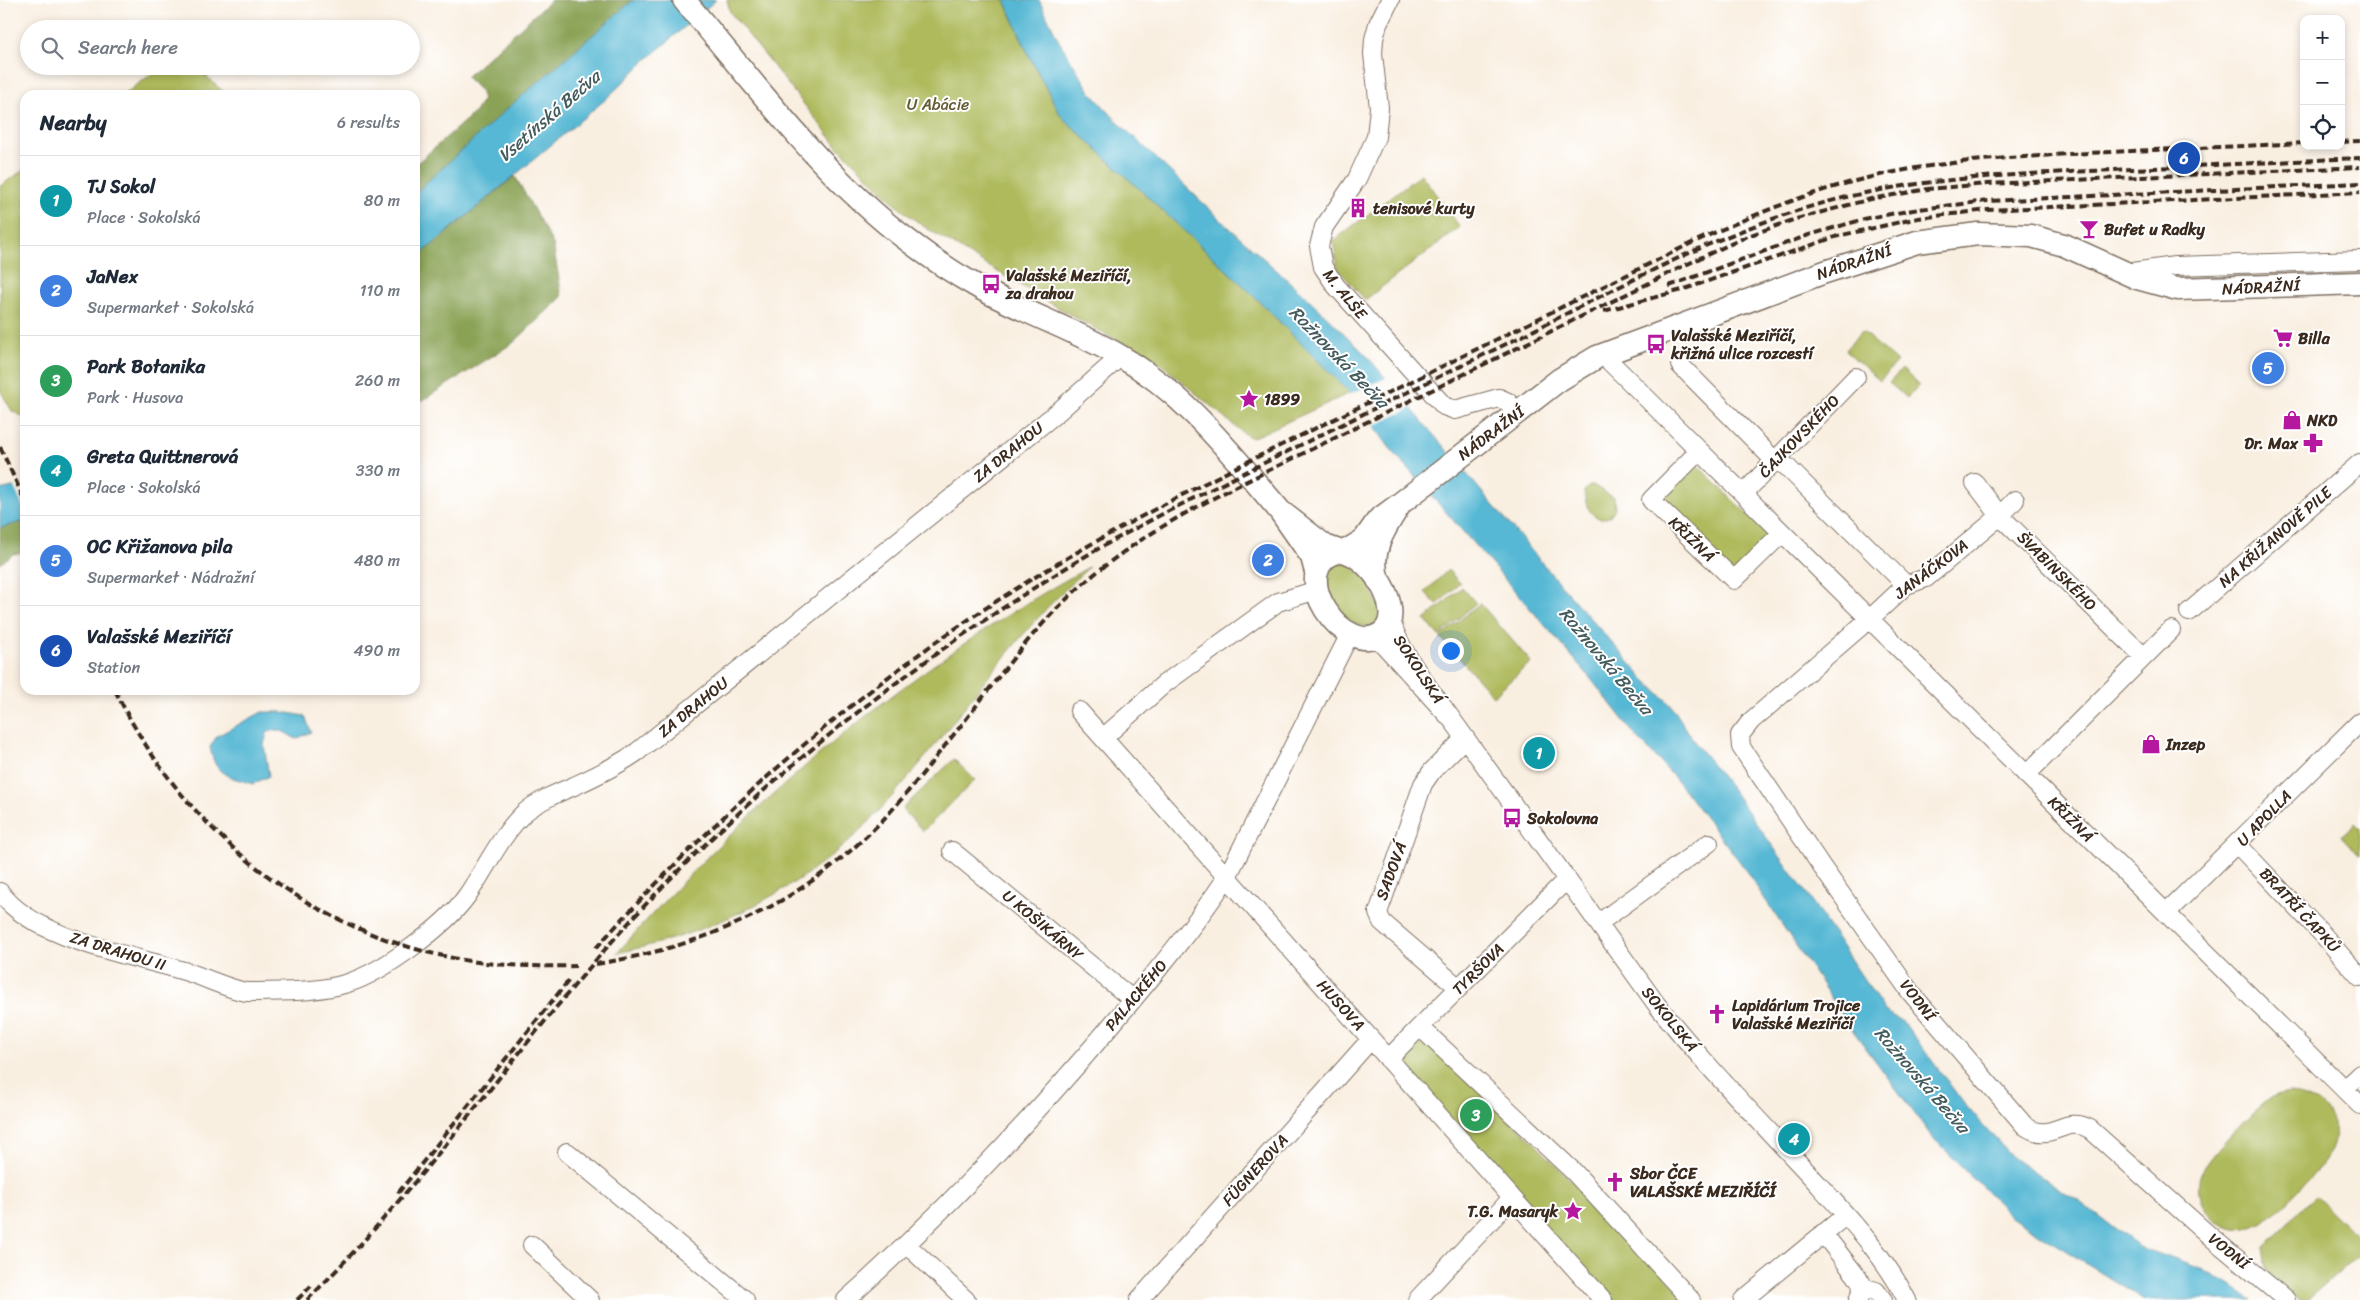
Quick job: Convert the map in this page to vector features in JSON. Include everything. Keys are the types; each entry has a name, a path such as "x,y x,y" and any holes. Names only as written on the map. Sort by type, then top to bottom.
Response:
{"main road":[{"path":"684,0 819,158 880,219 944,267 981,288 1120,356"},
{"name":"NÁDRAŽNÍ","path":"1342,551 1364,540 1378,520 1575,369 1602,354 1870,256 1917,242 1978,234 2031,236 2064,245 2124,274 2167,288 2189,290 2360,283"},
{"name":"SOKOLSKÁ","path":"1120,356 1167,389 1216,437 1280,511 1312,557 1316,581 1328,613 1358,636 1384,631 1390,623 1387,598 1378,580 1360,558 1325,546 1280,511"},
{"name":"NÁDRAŽNÍ","path":"1378,580 1375,567 1378,546 1385,529 1405,500"},
{"path":"1316,581 1326,556 1342,551"}],"street":[{"name":"M. ALŠE","path":"1390,0 1374,39 1373,54 1379,108 1376,137 1357,179 1324,227 1319,246 1321,261 1327,274 1336,286 1444,406 1455,410 1499,398 1508,402 1517,413"},
{"path":"2124,274 2176,266 2360,260"},
{"name":"KŘIŽNÁ","path":"1602,354 2360,1105"},
{"name":"ZA DRAHOU","path":"246,992 299,991 348,983 371,973 409,948 434,929 460,905 504,836 525,812 548,798 616,766 637,752 1060,411 1120,356"},
{"path":"1680,365 1775,461 1786,466 1906,585"},
{"name":"ČAJKOVSKÉHO","path":"1743,494 1856,377"},
{"name":"KŘIŽNÁ","path":"1699,451 1651,500 1734,580 1782,533"},
{"name":"NA KŘIŽANOVĚ PILE","path":"2189,612 2360,463"},
{"name":"ŠVABINSKÉHO","path":"1975,483 2000,516 2144,657"},
{"name":"JANÁČKOVA","path":"1869,619 1906,585 1926,578 2000,516 2015,500"},
{"path":"1103,738 1164,684 1278,602 1316,581"},
{"name":"SOKOLSKÁ","path":"1390,615 1392,628 1403,647 1453,721 1640,982 1677,1030 1846,1215 1882,1259 1907,1300"},
{"name":"VODNÍ","path":"1869,619 1745,727 1740,741 1744,753 1911,993 2025,1126 2038,1132 2046,1133 2072,1123 2090,1129 2211,1237 2286,1300"},
{"path":"2026,775 2051,759 2171,630"},
{"name":"SOKOLSKÁ","path":"1358,636 1379,641 1384,645 1453,721"},
{"name":"PALACKÉHO","path":"846,1300 907,1245 994,1157 1133,1000 1193,926 1227,877 1358,636"},
{"name":"HUSOVA","path":"1079,710 1603,1300"},
{"name":"U APOLLA","path":"2166,913 2238,845 2360,722"},
{"name":"SADOVÁ","path":"1459,988 1382,922 1378,913 1423,784 1432,771 1466,738"},
{"path":"1607,918 1709,842"},
{"name":"BRATŘÍ ČAPKŮ","path":"2238,845 2360,977"},
{"name":"U KOŠIKÁRNY","path":"952,851 1133,1000"},
{"name":"TYRŠOVA","path":"1388,1059 1568,879"},
{"name":"ZA DRAHOU II","path":"0,892 14,907 59,933 112,952 178,969 246,992"},
{"path":"1420,1027 1574,1172 1692,1300"},
{"name":"FÜGNEROVA","path":"1139,1300 1371,1039"},
{"path":"2344,1089 2360,1074"},
{"path":"567,1152 745,1300"},
{"path":"1417,1300 1512,1198"},
{"path":"1743,1300 1846,1215"},
{"path":"1823,1233 1858,1278 1860,1293 1876,1291 1883,1300"},
{"path":"532,1245 590,1300"},
{"path":"907,1245 966,1300"}],"green space":[{"path":"551,0 634,0 420,189 420,161 475,112 483,99 480,91 466,77"},
{"name":"U Abácie","path":"727,0 1005,0 1029,56 1061,116 1251,293 1350,393 1252,438 1243,433 1162,365 1074,317 983,263 923,226 898,207 838,147 730,12"},
{"path":"150,75 205,75 221,90 130,90"},
{"path":"20,172 20,415 12,411 0,390 0,186"},
{"path":"1421,174 1460,227 1365,300 1338,269 1333,241"},
{"path":"515,176 553,244 562,297 513,343 420,402 420,255"},
{"path":"1862,331 1897,362 1880,381 1845,350"},
{"path":"1902,369 1919,385 1907,398 1889,383"},
{"path":"1693,461 1772,538 1734,576 1656,500"},
{"path":"1593,485 1614,498 1615,509 1609,517 1601,519 1588,508 1584,491"},
{"path":"20,522 20,553 13,554 0,564 0,528"},
{"path":"1345,561 1367,579 1381,611 1376,624 1361,626 1354,623 1342,614 1332,600 1327,587 1326,569"},
{"path":"1089,567 1059,595 1032,625 878,812 851,839 822,863 759,903 725,919 690,933 617,953 722,842 836,740 959,647 1023,605"},
{"path":"1448,570 1460,583 1437,605 1425,592"},
{"path":"1462,587 1476,603 1439,636 1425,620"},
{"path":"1480,603 1531,662 1493,696 1440,637"},
{"path":"954,759 975,780 923,831 902,809"},
{"path":"2355,823 2360,828 2360,856 2341,836"},
{"path":"1420,1027 1689,1300 1603,1300 1388,1059"},
{"path":"2290,1093 2312,1099 2321,1105 2328,1114 2333,1123 2335,1134 2328,1156 2308,1181 2264,1222 2242,1229 2233,1229 2219,1223 2208,1214 2200,1198 2200,1176 2211,1159 2232,1134 2255,1111 2274,1097"},
{"path":"2315,1196 2360,1240 2360,1254 2308,1300 2299,1300 2267,1271 2264,1246"}],"water":[{"name":"Vsetínská Bečva","path":"633,0 716,0 645,61 606,99 420,255 420,188 509,107"},
{"name":"Rožnovská Bečva","path":"1005,0 1039,0 1059,41 1091,93 1119,123 1222,221 1313,303 1366,355 1565,590 1644,679 1671,705 1696,744 1731,788 1809,897 1885,1011 1904,1023 1965,1105 2014,1159 2077,1200 2140,1247 2204,1270 2254,1300 2144,1300 2011,1216 1932,1137 1854,1032 1740,862 1674,777 1635,735 1583,669 1389,447 1350,393 1251,293 1061,116 1029,56"},
{"path":"20,485 20,522 0,528 0,490"},
{"path":"262,712 282,712 305,716 311,732 296,739 278,730 267,733 264,745 269,776 253,784 229,776 219,769 212,757 210,747 217,736"}],"pier":[{"path":"1388,377 1413,407 1372,427 1348,395"},
{"path":"20,483 20,500 13,485"}],"railway":[{"path":"2345,142 2360,141"},
{"path":"596,948 682,858 772,773 867,693 968,620 1062,561 1159,507 1696,241 1746,219 1821,191 1847,183 1921,167 2069,154 2300,143"},
{"path":"307,1300 381,1222 416,1181 602,953 654,895 710,840 807,753 889,688 1017,599 1109,543 1157,517 1668,263 1756,225 1801,210 1847,197 1907,185 1968,178 2360,158"},
{"path":"596,964 639,956 720,930 758,913 794,893 828,869 861,841 892,810 1013,659 1056,610 1089,578 1149,535 1235,487 1748,236 1796,219 1871,199 1928,189 1987,184 2360,167"},
{"path":"1669,286 1809,235 1868,218 1919,209 1988,201 2360,183"},
{"path":"1604,311 1682,290 1838,236 1918,218 1988,210 2360,192"},
{"path":"0,447 20,490"},
{"path":"118,695 142,739 174,784 210,826 250,862 295,894 343,921 394,942 448,957 512,965 576,966"},
{"path":"398,1193 569,980"},
{"path":"297,1300 311,1286"}],"place":[{"name":"Valašské Meziříčí","path":"2184,158"},
{"name":"tenisové kurty","path":"1358,208"},
{"name":"Bufet u Radky","path":"2089,229"},
{"name":"Valašské Meziříčí, za drahou","path":"991,284"},
{"name":"Billa","path":"2283,338"},
{"name":"Valašské Meziříčí, křižná ulice rozcestí","path":"1656,344"},
{"name":"OC Křižanova pila","path":"2268,368"},
{"name":"1899","path":"1249,399"},
{"name":"NKD","path":"2292,420"},
{"name":"Dr. Max","path":"2313,443"},
{"name":"JaNex","path":"1268,560"},
{"name":"Inzep","path":"2151,744"},
{"name":"TJ Sokol","path":"1539,753"},
{"name":"Sokolovna","path":"1512,818"},
{"name":"Lapidárium Trojice Valašské Meziříčí","path":"1717,1014"},
{"name":"Park Botanika","path":"1476,1115"},
{"name":"Greta Quittnerová","path":"1794,1139"},
{"name":"Sbor ČCE VALAŠSKÉ MEZIŘÍČÍ","path":"1615,1182"},
{"name":"T.G. Masaryk","path":"1573,1211"}]}
